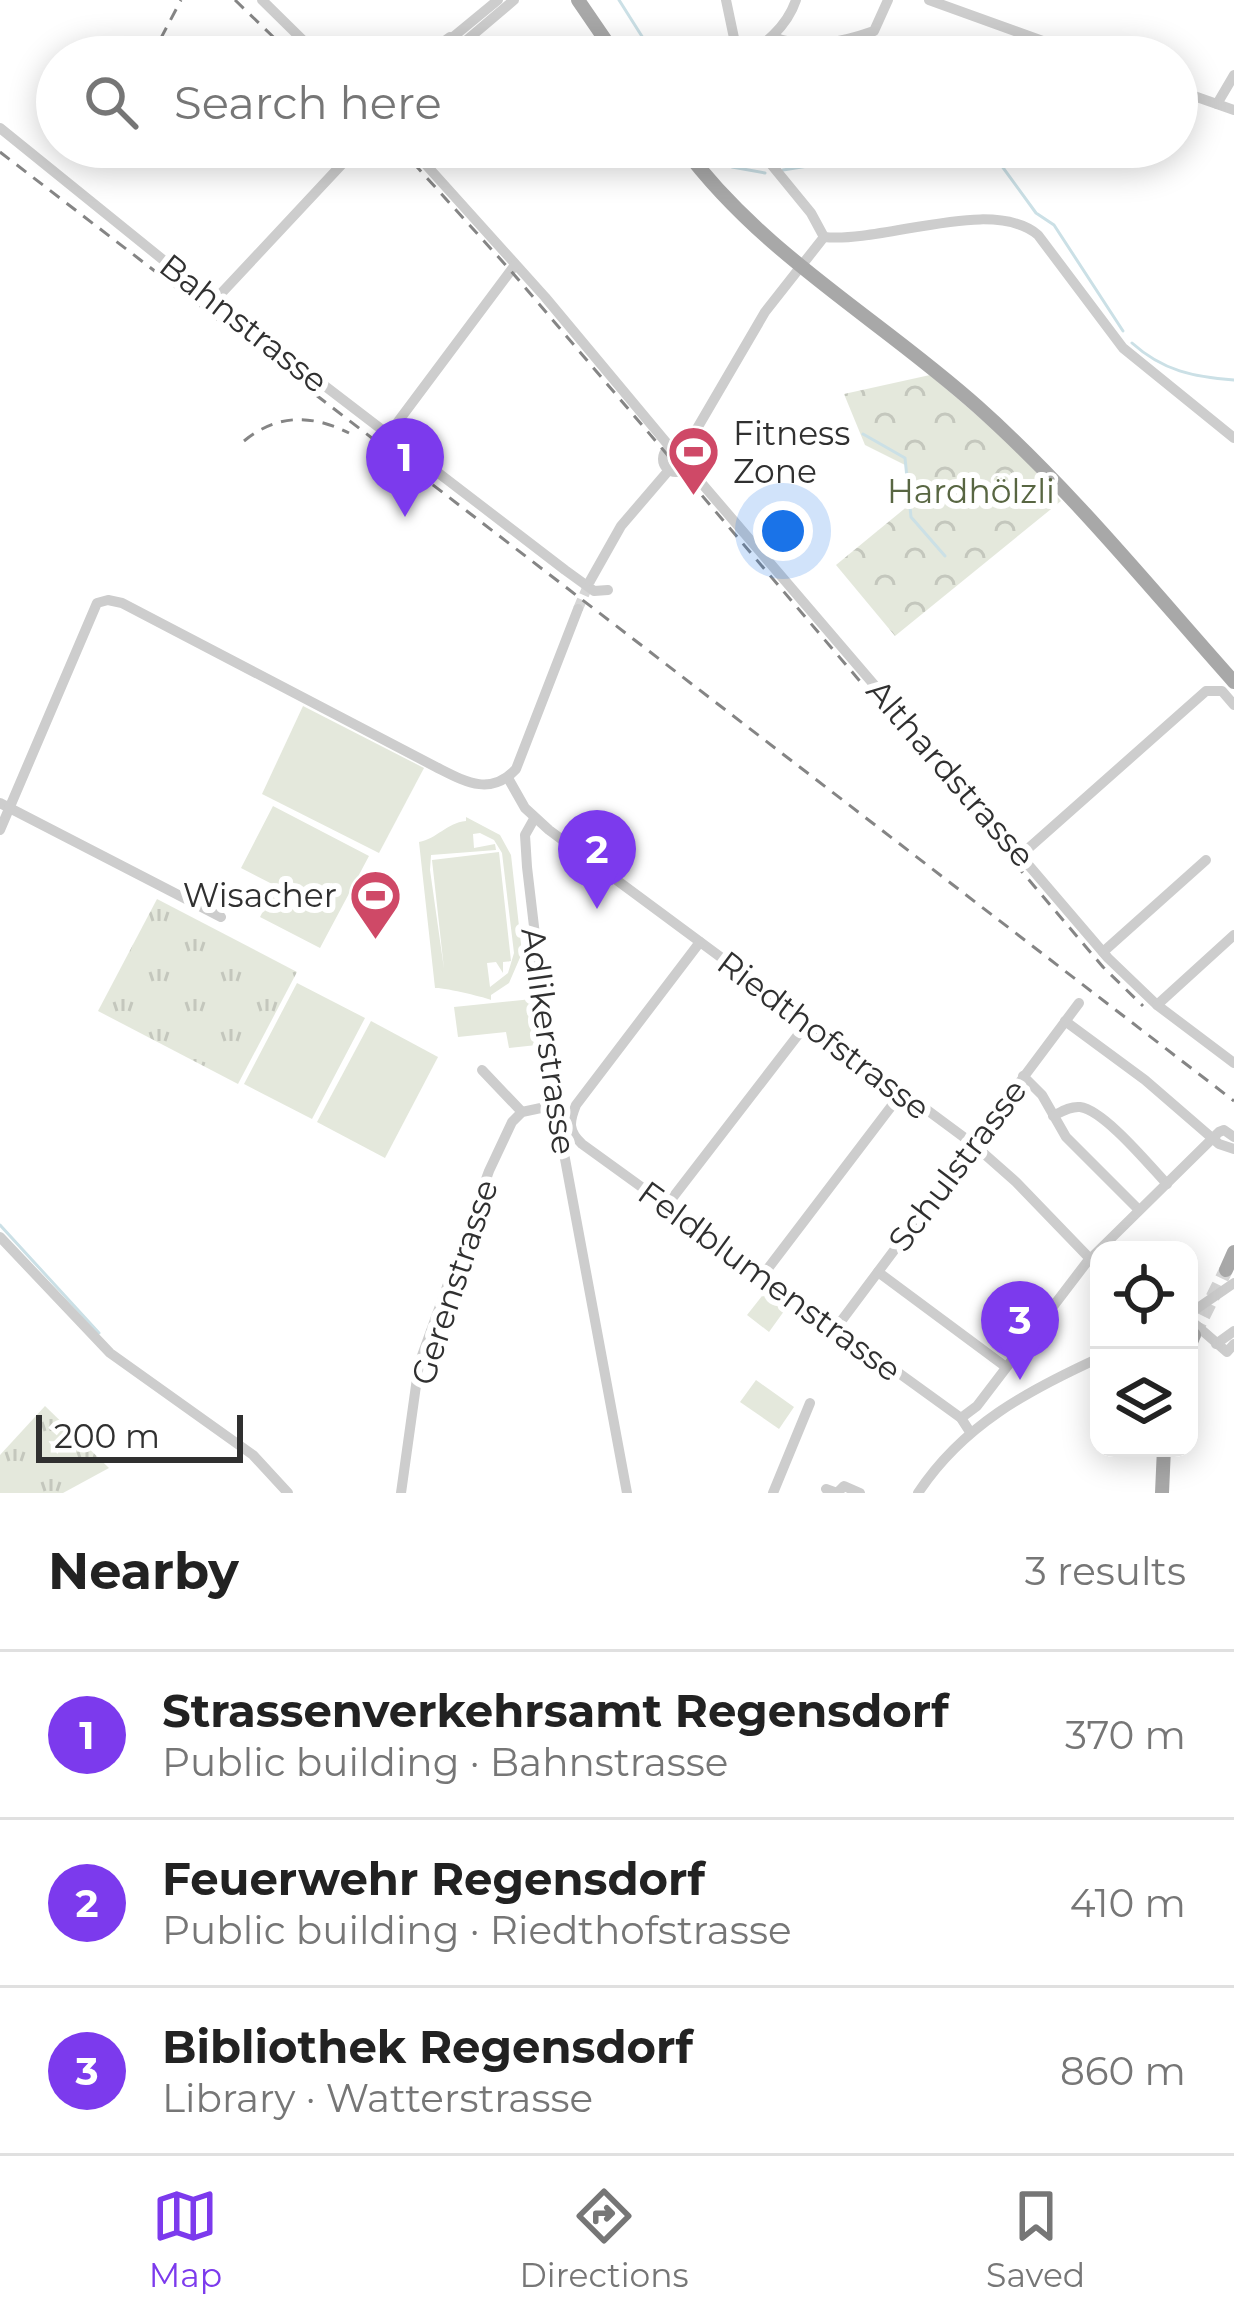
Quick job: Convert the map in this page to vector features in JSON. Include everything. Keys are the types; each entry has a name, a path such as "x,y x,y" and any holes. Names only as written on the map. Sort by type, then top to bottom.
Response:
{"main road":[{"path":"578,0 603,36"},
{"path":"701,168 800,269 945,378 1000,427 1234,682"},
{"path":"1230,1277 1234,1252"},
{"path":"1162,1493 1164,1457"}],"street":[{"path":"262,0 299,36"},
{"path":"466,36 498,0"},
{"path":"469,36 514,0"},
{"path":"726,0 734,36"},
{"path":"773,36 796,0"},
{"path":"858,36 878,27 888,0"},
{"path":"929,0 1029,36"},
{"path":"1217,104 1234,75"},
{"path":"1198,98 1234,110"},
{"name":"Bahnstrasse","path":"0,128 36,157"},
{"name":"Bahnstrasse","path":"49,168 214,301 588,587 608,590"},
{"path":"214,301 338,168"},
{"path":"429,168 670,446"},
{"path":"774,168 824,237"},
{"path":"824,237 867,238 995,218 1022,224 1038,235 1123,349 1234,438"},
{"path":"669,470 680,472 686,465 685,448 765,312 824,237"},
{"path":"388,435 515,265"},
{"path":"670,446 685,448"},
{"path":"669,470 670,446"},
{"name":"Althardstrasse","path":"686,465 1103,952 1157,1005 1234,1063"},
{"path":"590,581 621,526 669,470"},
{"path":"0,830 5,806 91,609 103,601 122,603 464,781 490,786 508,778 521,758 578,609"},
{"path":"1022,854 1206,691 1222,691 1234,705"},
{"path":"508,778 534,819"},
{"path":"5,806 221,917"},
{"name":"Riedthofstrasse","path":"534,819 974,1144 1090,1259"},
{"name":"Adlikerstrasse","path":"534,819 525,835 526,851 555,1106 627,1493"},
{"path":"1103,952 1206,860"},
{"path":"1157,1005 1234,935"},
{"name":"Feldblumenstrasse","path":"700,942 576,1106 571,1131 582,1144 961,1418 970,1432"},
{"name":"Schulstrasse","path":"836,1328 1079,1003"},
{"path":"1066,1021 1220,1144 1234,1149"},
{"path":"667,1205 808,1022"},
{"path":"482,1070 522,1112 555,1106"},
{"path":"1023,1076 1042,1095 1066,1137 1139,1210"},
{"path":"764,1275 903,1091"},
{"path":"1053,1116 1072,1108 1089,1110 1167,1184"},
{"name":"Gerenstrasse","path":"401,1493 419,1364 490,1171 505,1135 522,1112"},
{"path":"1113,1241 1224,1130 1234,1137"},
{"path":"0,1237 110,1353 253,1456 288,1493"},
{"path":"961,1418 1090,1268"},
{"path":"878,1272 1006,1367"},
{"path":"1198,1319 1230,1277"},
{"path":"1216,1344 1234,1331"},
{"path":"1198,1334 1227,1352 1234,1344"},
{"path":"919,1493 948,1453 999,1409 1090,1363"},
{"path":"987,1392 999,1409"},
{"path":"773,1493 810,1403"},
{"path":"826,1489 837,1492 844,1486 860,1493"}],"green space":[{"name":"Hardhölzli","path":"930,375 1015,448 1061,501 895,636 836,565 909,505 905,465 865,445 844,394"},
{"path":"303,706 424,768 379,853 262,794"},
{"path":"273,806 369,856 320,948 260,917 276,886 241,868"},
{"path":"466,817 500,835 511,855 522,953 509,983 491,995 491,1000 435,988 419,842","holes":["473,834 494,840 502,853 514,953 508,973 490,987 487,963 496,962 503,973 503,962 511,961 499,852 432,860 444,969 430,870 431,855 496,850 495,844 474,848"]},
{"path":"157,899 297,972 238,1084 98,1011"},
{"path":"297,983 365,1018 312,1119 244,1084"},
{"path":"532,999 537,1045 509,1048 506,1032 458,1037 454,1007"},
{"path":"371,1021 438,1057 385,1158 317,1122"},
{"path":"766,1291 787,1307 769,1332 747,1315"},
{"path":"756,1380 794,1407 779,1429 740,1402"},
{"path":"45,1406 109,1468 63,1493 0,1493 0,1455"}],"waterway":[{"path":"619,0 642,36"},
{"path":"738,168 765,173"},
{"path":"783,170 795,168"},
{"path":"1003,168 1036,213 1054,225 1123,331"},
{"path":"1132,343 1180,371 1234,380"},
{"path":"863,434 905,458 911,517 945,556"},
{"path":"0,1225 99,1333"}],"tunnel":[{"path":"578,609 590,581"},
{"path":"1198,1327 1226,1270"}],"railway":[{"path":"162,36 181,0"},
{"path":"235,0 272,36"},
{"path":"0,152 1234,1101"},
{"path":"418,168 1103,967 1143,1006"},
{"path":"244,441 269,426 295,420 321,422 349,433"}],"place":[{"name":"Fitness Zone","path":"694,498"},
{"name":"Strassenverkehrsamt Regensdorf","path":"405,517"},
{"name":"Feuerwehr Regensdorf","path":"597,909"},
{"name":"Wisacher","path":"376,941"},
{"name":"Bibliothek Regensdorf","path":"1020,1380"}]}
